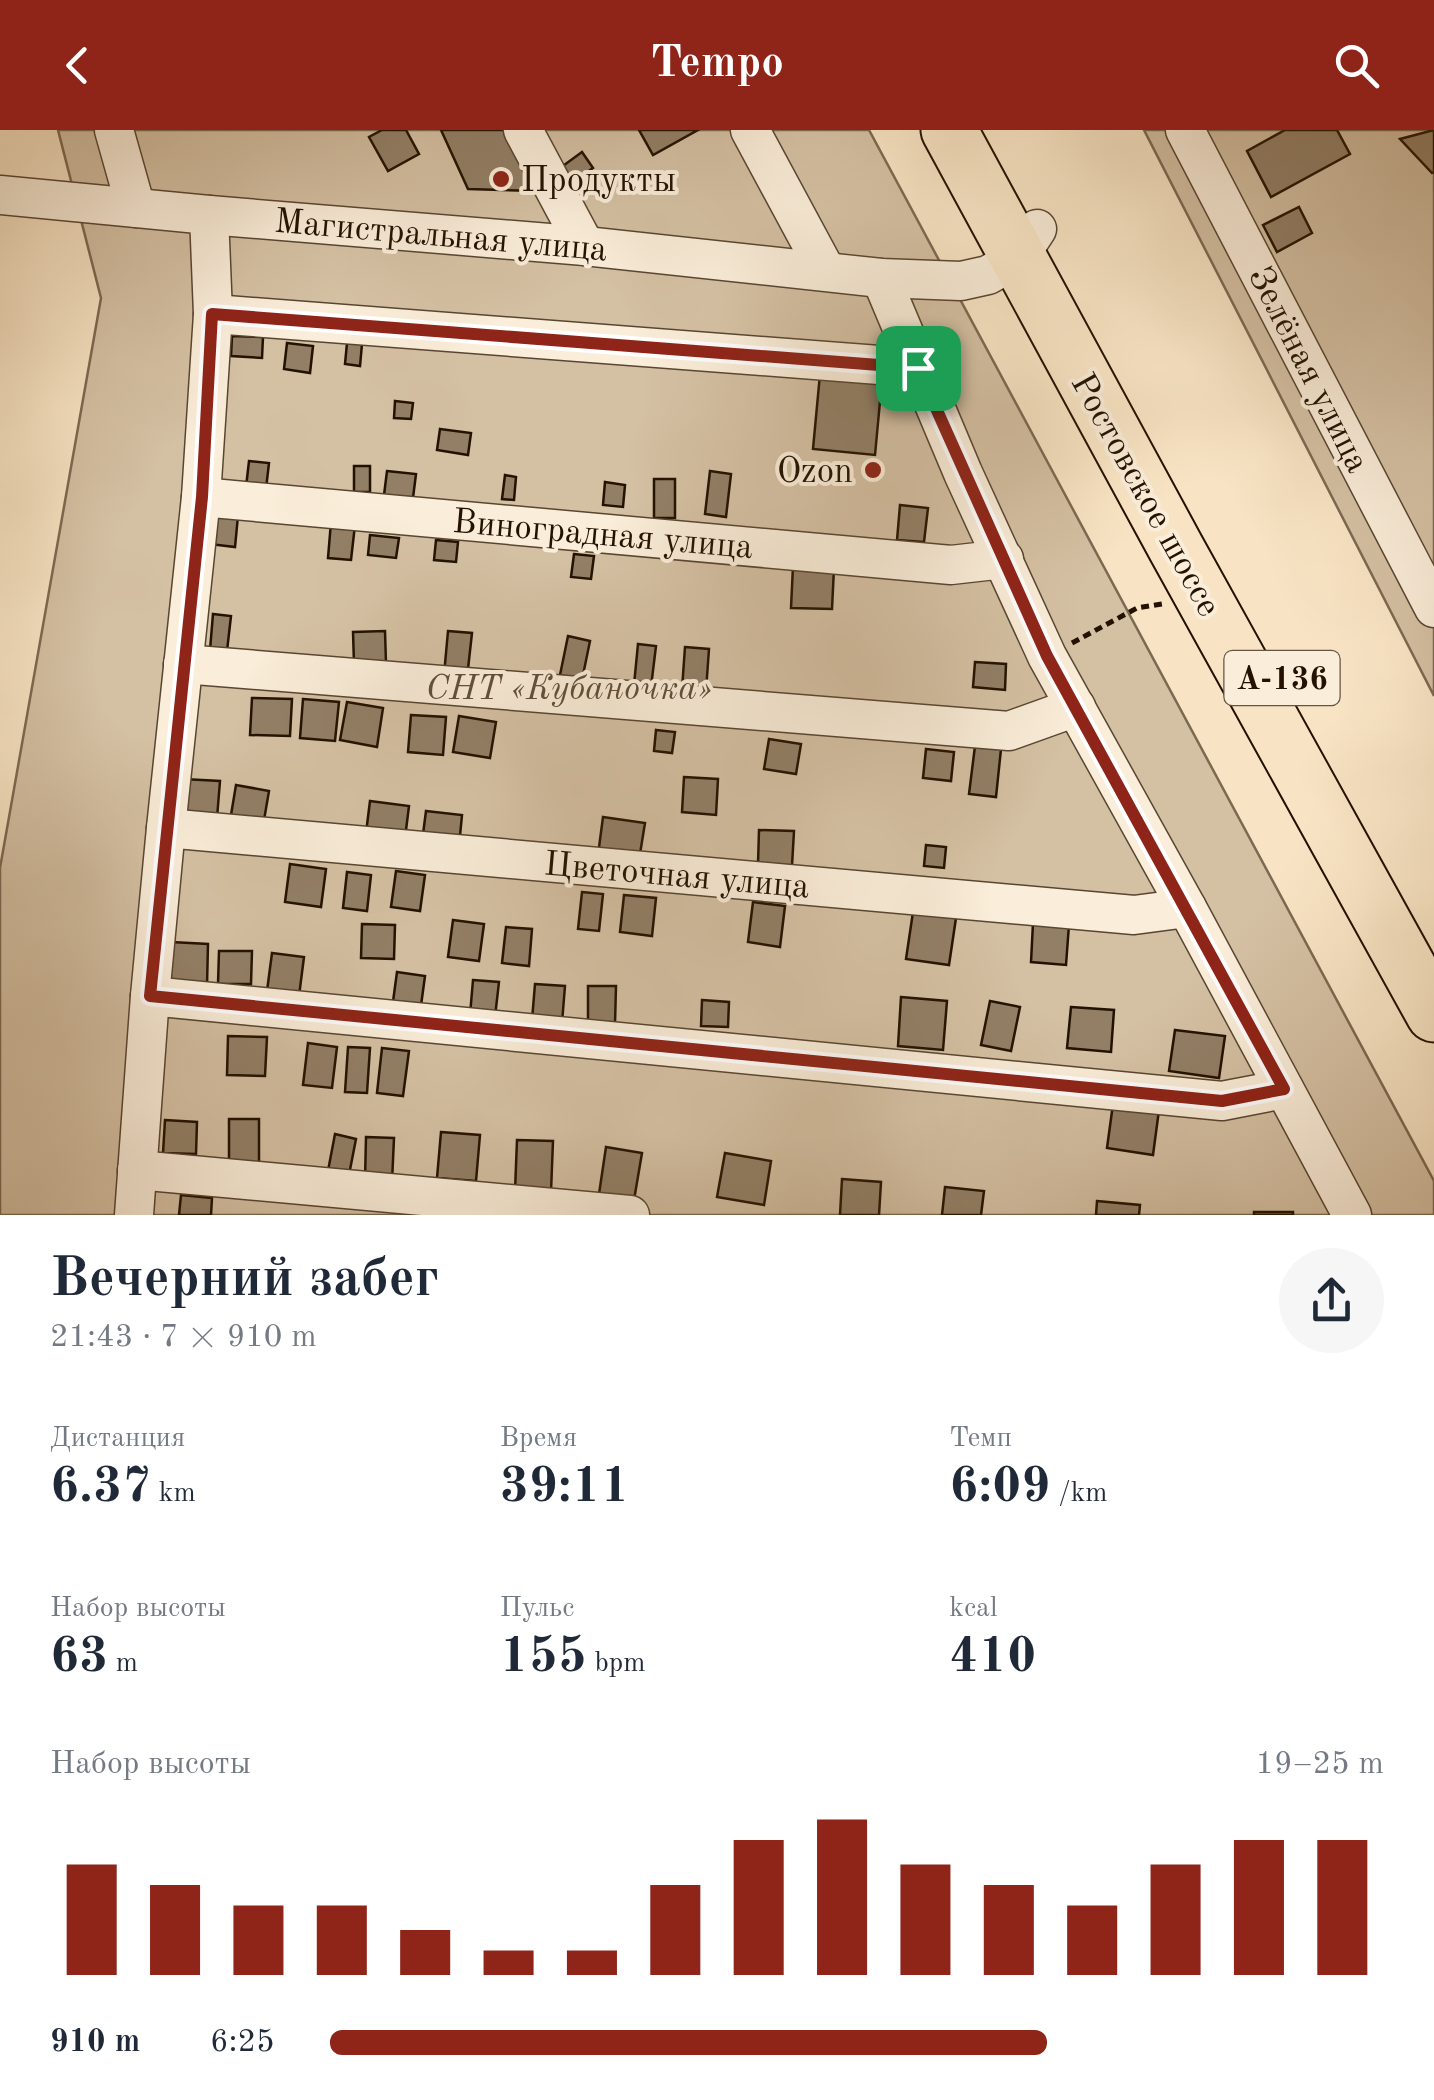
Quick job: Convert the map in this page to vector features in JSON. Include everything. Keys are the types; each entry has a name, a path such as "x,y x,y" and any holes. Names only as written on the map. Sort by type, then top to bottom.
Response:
{"highway":[{"name":"Ростовское шоссе","path":"949,130 1028,243 1434,953"},
{"name":"Ростовское шоссе","path":"983,130 1028,243 1434,1014"}],"street":[{"path":"114,130 136,208"},
{"path":"523,130 585,246"},
{"path":"750,130 826,271"},
{"name":"Зелёная улица","path":"1185,130 1434,608"},
{"name":"Магистральная улица","path":"0,195 585,246 881,278 961,281 988,274 1028,243"},
{"path":"134,1215 150,996 202,497 212,314 208,215"},
{"path":"881,278 1047,656 1352,1215"},
{"path":"212,314 918,368"},
{"name":"Виноградная улица","path":"202,497 951,565 1004,558"},
{"path":"183,664 1009,731 1076,707"},
{"name":"Цветочная улица","path":"166,828 1134,915 1187,908"},
{"path":"150,996 1222,1101 1284,1089"},
{"path":"137,1170 630,1215"}],"path":[{"path":"1047,656 1138,608"}],"green space":[{"name":"СНТ «Кубаночка»","path":"58,130 869,130 1434,1181 1434,1215 0,1215 0,868 101,298"},
{"path":"1144,130 1434,130 1434,696"}],"building":[{"path":"382,130 406,130 419,154 388,171 369,137"},
{"path":"441,130 505,130 537,191 468,189"},
{"path":"639,130 698,130 653,155"},
{"path":"1285,130 1337,130 1350,154 1271,197 1247,151"},
{"path":"1434,130 1434,172 1432,173 1400,139"},
{"path":"582,152 593,168 567,186 556,171"},
{"path":"1299,207 1312,233 1277,252 1263,225"},
{"path":"232,336 263,337 262,358 231,356"},
{"path":"287,343 313,346 310,373 284,369"},
{"path":"347,343 362,344 360,366 345,364"},
{"path":"820,374 882,380 875,455 813,449"},
{"path":"395,401 413,403 411,419 394,418"},
{"path":"440,429 471,433 468,455 437,450"},
{"path":"249,461 269,463 266,489 246,487"},
{"path":"354,466 370,466 370,492 354,492"},
{"path":"387,471 416,474 413,498 384,495"},
{"path":"710,471 731,474 726,517 705,514"},
{"path":"505,475 516,477 514,500 502,499"},
{"path":"654,479 675,479 675,518 654,518"},
{"path":"605,482 625,485 623,507 603,505"},
{"path":"900,505 928,508 924,542 897,540"},
{"path":"204,513 238,516 235,547 201,543"},
{"path":"331,522 355,525 351,560 328,558"},
{"path":"370,535 399,538 396,558 368,555"},
{"path":"436,540 458,542 456,562 434,560"},
{"path":"574,554 594,556 591,579 571,577"},
{"path":"793,566 834,568 832,609 791,608"},
{"path":"213,614 231,616 227,651 210,650"},
{"path":"385,631 386,663 354,664 353,632"},
{"path":"448,631 472,633 467,678 444,675"},
{"path":"568,636 590,641 582,680 560,675"},
{"path":"638,644 656,646 651,687 634,685"},
{"path":"685,647 709,649 706,691 682,689"},
{"path":"975,662 1006,664 1005,690 973,687"},
{"path":"252,698 292,699 290,736 250,735"},
{"path":"303,699 339,702 335,741 300,738"},
{"path":"347,702 383,708 377,747 340,740"},
{"path":"411,715 446,717 443,755 408,752"},
{"path":"459,716 496,722 490,758 453,752"},
{"path":"656,730 675,732 672,753 654,751"},
{"path":"769,739 801,744 796,774 764,769"},
{"path":"975,746 1001,749 996,797 969,794"},
{"path":"926,749 954,752 951,781 923,778"},
{"path":"684,777 718,779 716,815 682,812"},
{"path":"183,779 220,781 217,818 181,816"},
{"path":"236,785 269,791 263,826 230,821"},
{"path":"370,801 409,806 405,838 366,833"},
{"path":"426,811 462,815 459,846 422,842"},
{"path":"603,817 645,823 639,860 598,855"},
{"path":"759,830 794,831 792,866 758,864"},
{"path":"926,845 946,847 944,868 924,866"},
{"path":"290,864 326,869 321,907 285,902"},
{"path":"396,871 425,875 420,911 391,907"},
{"path":"347,872 371,875 367,911 343,908"},
{"path":"582,892 603,894 599,931 578,929"},
{"path":"624,895 656,898 652,936 620,932"},
{"path":"753,902 785,906 780,947 748,942"},
{"path":"913,912 956,918 949,965 906,959"},
{"path":"453,920 484,924 479,961 448,957"},
{"path":"1033,923 1069,925 1066,965 1031,962"},
{"path":"362,924 395,925 394,959 361,958"},
{"path":"506,927 532,929 529,966 502,963"},
{"path":"171,942 208,944 207,986 169,985"},
{"path":"219,951 252,951 251,984 218,984"},
{"path":"272,953 304,957 299,996 267,991"},
{"path":"397,972 425,976 420,1013 392,1009"},
{"path":"473,980 499,982 495,1017 470,1015"},
{"path":"535,984 565,986 562,1023 532,1020"},
{"path":"588,986 616,986 615,1024 588,1023"},
{"path":"901,997 947,1001 943,1050 898,1046"},
{"path":"702,1000 729,1002 728,1027 701,1026"},
{"path":"990,1001 1020,1007 1011,1051 981,1045"},
{"path":"1071,1007 1114,1010 1111,1052 1067,1048"},
{"path":"1175,1030 1225,1036 1219,1078 1169,1071"},
{"path":"228,1036 267,1037 265,1076 227,1075"},
{"path":"308,1043 337,1047 332,1088 303,1085"},
{"path":"348,1047 370,1048 367,1093 345,1092"},
{"path":"382,1048 409,1051 403,1096 377,1093"},
{"path":"1113,1104 1159,1110 1153,1155 1107,1148"},
{"path":"229,1119 259,1119 259,1166 229,1166"},
{"path":"165,1120 197,1122 196,1154 163,1153"},
{"path":"441,1132 480,1135 476,1181 437,1178"},
{"path":"335,1134 356,1139 348,1180 327,1176"},
{"path":"366,1137 394,1138 392,1182 365,1180"},
{"path":"517,1140 553,1141 551,1192 515,1191"},
{"path":"606,1147 642,1153 634,1200 599,1194"},
{"path":"725,1153 771,1161 764,1205 717,1197"},
{"path":"842,1179 881,1182 879,1215 840,1215"},
{"path":"945,1187 984,1191 981,1215 942,1215"},
{"path":"181,1195 212,1198 211,1215 179,1215"},
{"path":"1097,1201 1140,1205 1139,1215 1096,1215"},
{"path":"1293,1212 1293,1215 1254,1215"}],"place":[{"name":"Продукты","path":"501,179"},
{"name":"Ozon","path":"873,470"}],"route":[{"path":"212,314 918,368 1047,656 1284,1089 1222,1101 150,996 202,497 212,314"}]}
